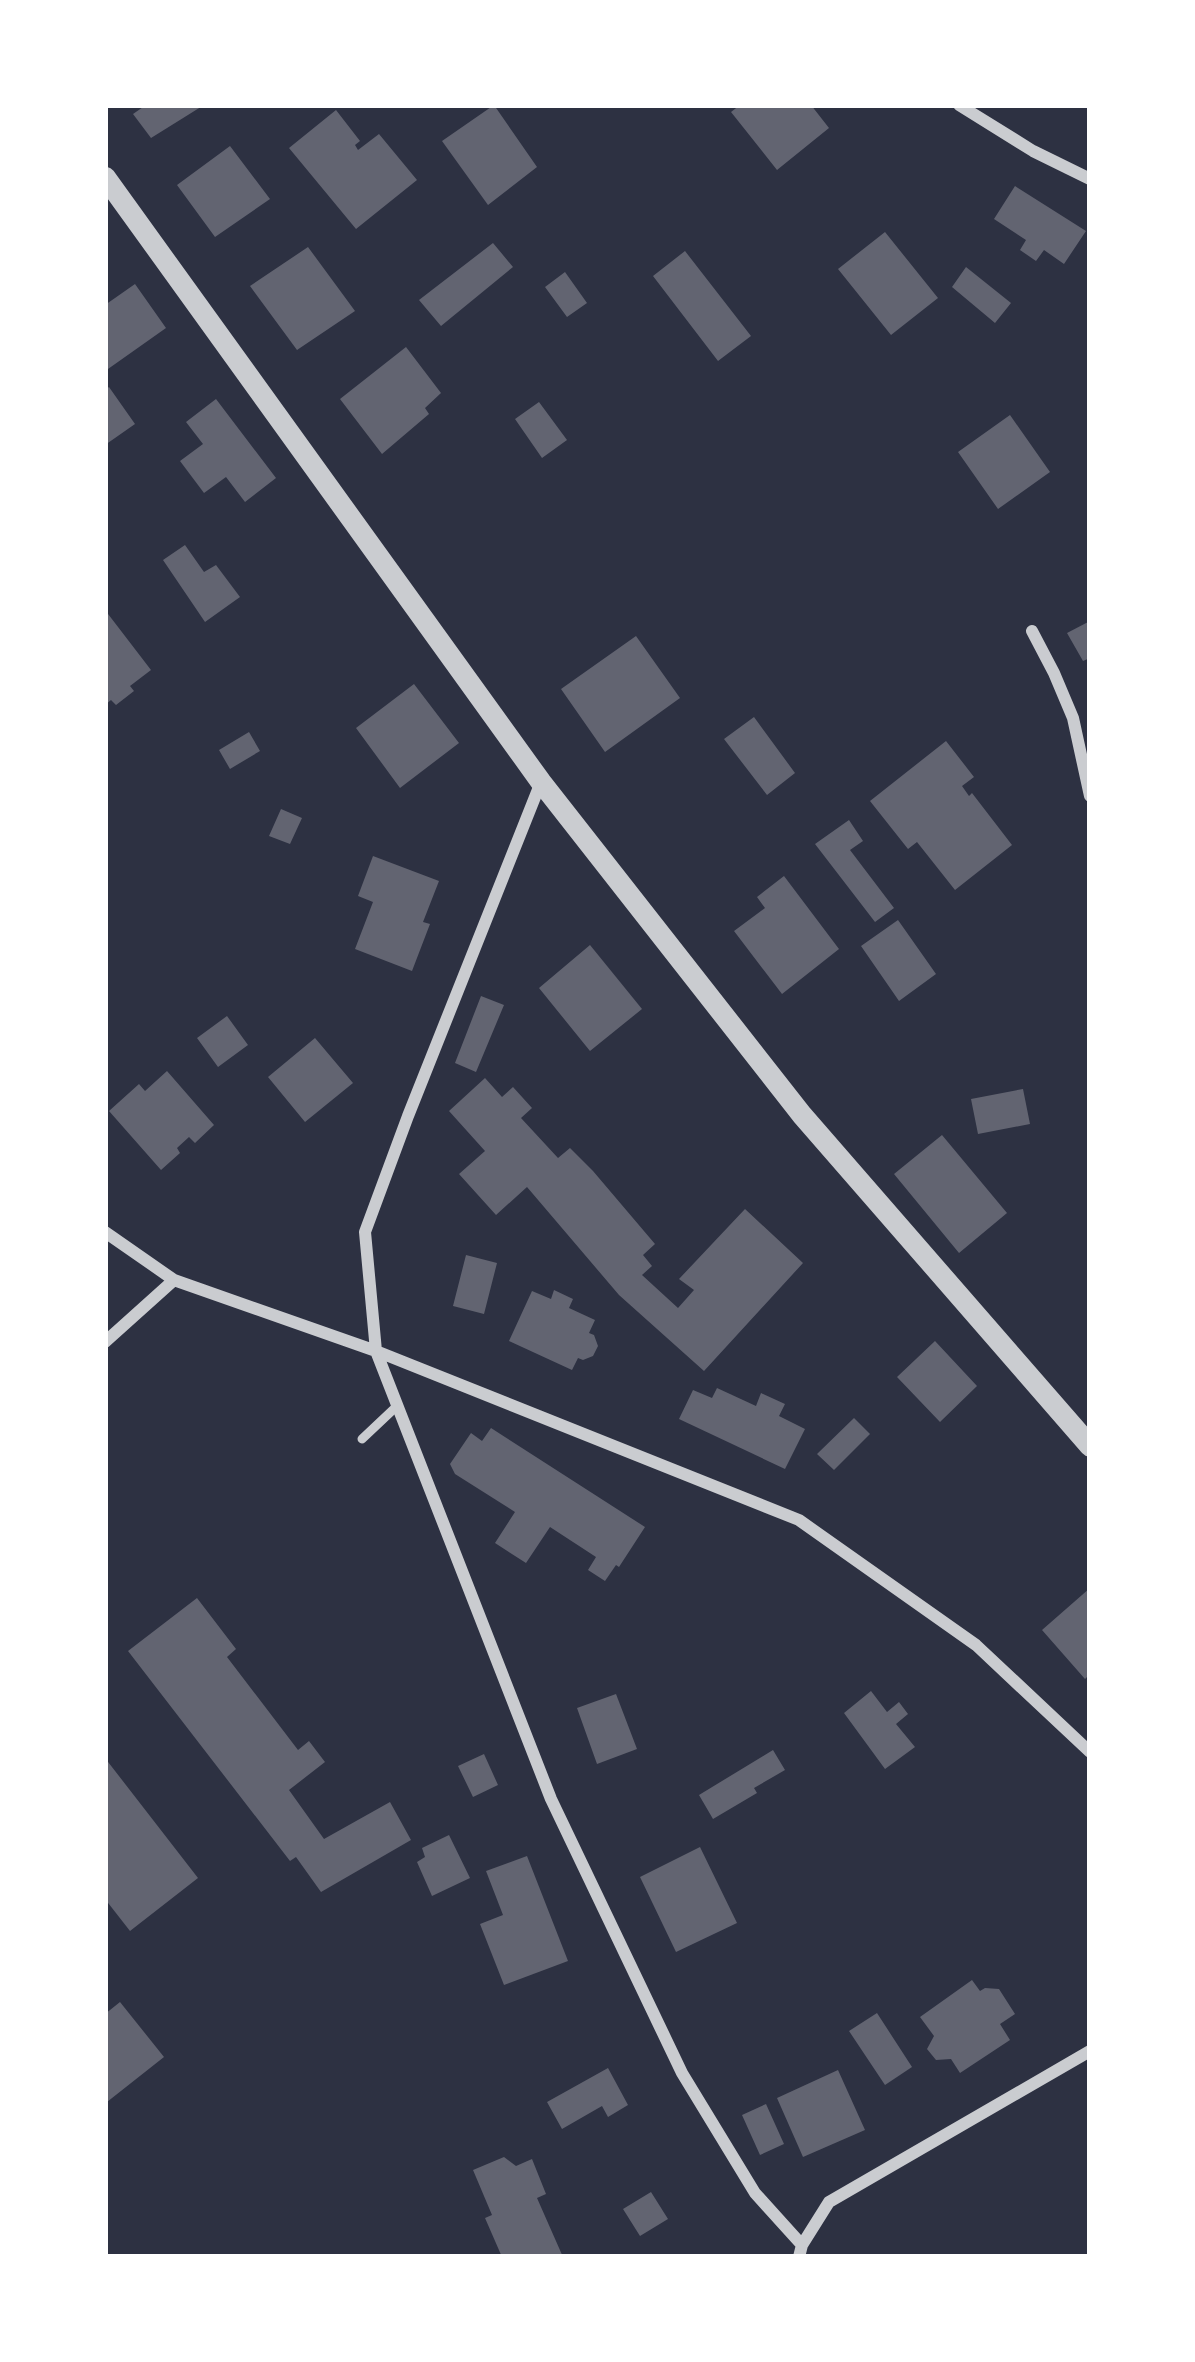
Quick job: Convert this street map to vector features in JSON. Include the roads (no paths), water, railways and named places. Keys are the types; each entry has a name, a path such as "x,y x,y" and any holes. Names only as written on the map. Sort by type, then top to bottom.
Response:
{"street":[{"path":"959,105 1033,151 1090,179"},
{"path":"105,177 542,782 802,1115 1090,1446"},
{"path":"1032,631 1073,718 1090,796"},
{"path":"542,782 364,1232 376,1351 551,1799 682,2073 754,2193 803,2253 829,2202 1090,2051"},
{"path":"105,1232 174,1280 376,1351 799,1520 976,1645 1090,1753"},
{"path":"105,1342 174,1280"}],"lane":[{"path":"362,1439 397,1406"}]}
